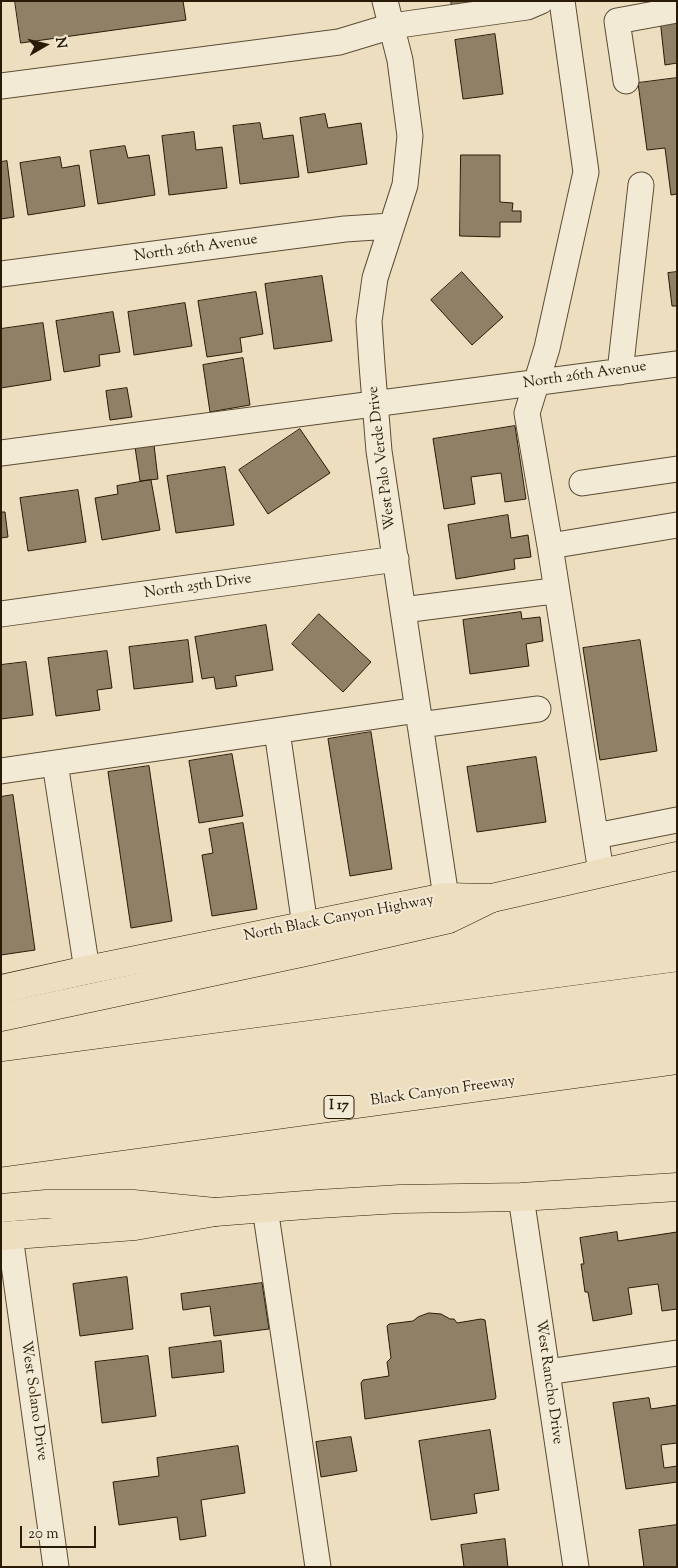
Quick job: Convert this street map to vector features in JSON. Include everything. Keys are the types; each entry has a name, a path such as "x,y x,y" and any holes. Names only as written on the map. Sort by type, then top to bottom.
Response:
{"main road":[{"path":"1,1017 310,952 447,908 675,856"},
{"name":"North Black Canyon Highway","path":"1,990 87,970 305,926 447,908"},
{"path":"1,1076 677,986"},
{"path":"1,1104 677,1013"},
{"path":"1,1127 677,1035"},
{"name":"Black Canyon Freeway","path":"1,1154 677,1060"},
{"path":"6,1236 135,1226 215,1212 265,1208 400,1199 521,1198 677,1187"},
{"path":"1,1208 46,1204 133,1204 215,1212"}],"street":[{"name":"West Palo Verde Drive","path":"385,1 400,60 410,136 405,186 375,278 369,321 379,451 447,908"},
{"path":"1,86 339,42 392,26 527,7 541,1"},
{"path":"562,1 586,172 547,348 527,413 602,872"},
{"path":"626,81 617,21 677,10"},
{"path":"620,372 640,185"},
{"name":"North 26th Avenue","path":"1,274 345,229 391,226"},
{"name":"North 26th Avenue","path":"1,454 677,364"},
{"path":"582,483 677,469"},
{"path":"550,546 677,525"},
{"name":"North 25th Drive","path":"1,614 396,559"},
{"path":"403,610 545,592"},
{"path":"1,771 277,730 538,709"},
{"path":"277,730 305,926"},
{"path":"55,763 87,970"},
{"path":"596,836 677,820"},
{"name":"West Rancho Drive","path":"521,1198 576,1567"},
{"path":"265,1208 318,1567"},
{"name":"West Solano Drive","path":"6,1236 56,1567"},
{"path":"547,1372 677,1353"}],"building":[{"path":"15,1 183,1 186,20 21,43"},
{"path":"451,1 513,1 453,10"},
{"path":"677,17 677,63 665,65 660,19"},
{"path":"495,34 503,94 463,99 455,40"},
{"path":"677,78 677,194 671,195 665,148 647,150 638,83"},
{"path":"325,114 328,128 361,123 367,164 308,173 300,118"},
{"path":"260,123 263,139 293,135 299,177 240,184 233,126"},
{"path":"194,132 196,150 222,147 227,188 169,195 162,136"},
{"path":"125,146 128,158 149,155 155,195 98,204 90,151"},
{"path":"461,155 500,155 500,202 513,203 512,211 521,211 521,222 500,222 500,237 460,236"},
{"path":"60,157 62,168 79,165 85,206 28,215 20,163"},
{"path":"7,161 14,217 1,219 1,162"},
{"path":"462,272 503,317 472,345 431,300"},
{"path":"677,272 677,306 672,306 668,273"},
{"path":"322,276 332,341 274,349 265,284"},
{"path":"256,292 263,334 240,338 242,352 207,357 198,301"},
{"path":"185,303 192,346 134,355 128,312"},
{"path":"113,312 120,352 99,355 100,366 64,372 56,321"},
{"path":"43,323 51,380 1,388 1,329"},
{"path":"243,358 250,405 210,412 203,365"},
{"path":"127,388 132,417 110,420 106,391"},
{"path":"515,426 526,499 505,502 501,473 471,477 475,504 444,509 433,439"},
{"path":"300,429 330,473 268,514 239,470"},
{"path":"154,445 158,479 140,481 135,447"},
{"path":"225,467 234,525 176,533 167,476"},
{"path":"151,480 160,530 102,540 95,498 118,494 117,486"},
{"path":"78,490 86,542 28,551 20,498"},
{"path":"1,512 5,512 8,537 1,538"},
{"path":"508,515 511,538 528,535 531,557 514,559 515,569 456,579 448,525"},
{"path":"521,612 522,619 540,617 543,641 526,644 529,666 470,674 463,620"},
{"path":"319,614 371,662 343,692 292,644"},
{"path":"266,625 273,670 235,676 237,686 216,689 214,677 202,679 195,637"},
{"path":"188,640 193,682 134,689 129,647"},
{"path":"640,640 657,751 600,760 583,648"},
{"path":"107,651 112,688 97,690 100,710 56,716 48,658"},
{"path":"26,662 33,715 1,719 1,665"},
{"path":"371,732 392,869 350,876 328,739"},
{"path":"232,754 243,816 199,823 189,761"},
{"path":"536,757 546,822 477,832 467,767"},
{"path":"149,766 172,921 131,928 108,772"},
{"path":"13,795 35,950 1,955 1,797"},
{"path":"243,823 257,909 212,916 202,855 213,853 209,829"},
{"path":"617,1232 618,1241 677,1232 677,1309 662,1311 658,1284 628,1288 632,1314 593,1321 588,1292 585,1292 581,1264 584,1264 580,1238"},
{"path":"127,1277 133,1329 80,1336 73,1284"},
{"path":"262,1283 269,1329 214,1336 210,1306 183,1310 181,1294"},
{"path":"429,1313 441,1314 454,1319 457,1323 485,1320 495,1399 365,1419 361,1383 363,1380 389,1376 387,1362 391,1358 387,1326 389,1324 413,1321"},
{"path":"221,1341 224,1372 172,1378 169,1348"},
{"path":"148,1356 156,1416 102,1423 95,1362"},
{"path":"649,1398 651,1409 677,1405 677,1443 661,1445 664,1468 677,1466 677,1482 626,1489 613,1403"},
{"path":"490,1430 499,1490 474,1494 477,1513 431,1520 419,1441"},
{"path":"351,1437 357,1471 321,1477 316,1442"},
{"path":"238,1446 245,1493 201,1500 206,1536 180,1540 177,1517 119,1525 113,1482 159,1476 157,1458"},
{"path":"677,1525 677,1567 644,1567 639,1530"},
{"path":"505,1539 508,1567 464,1567 461,1545"}]}
